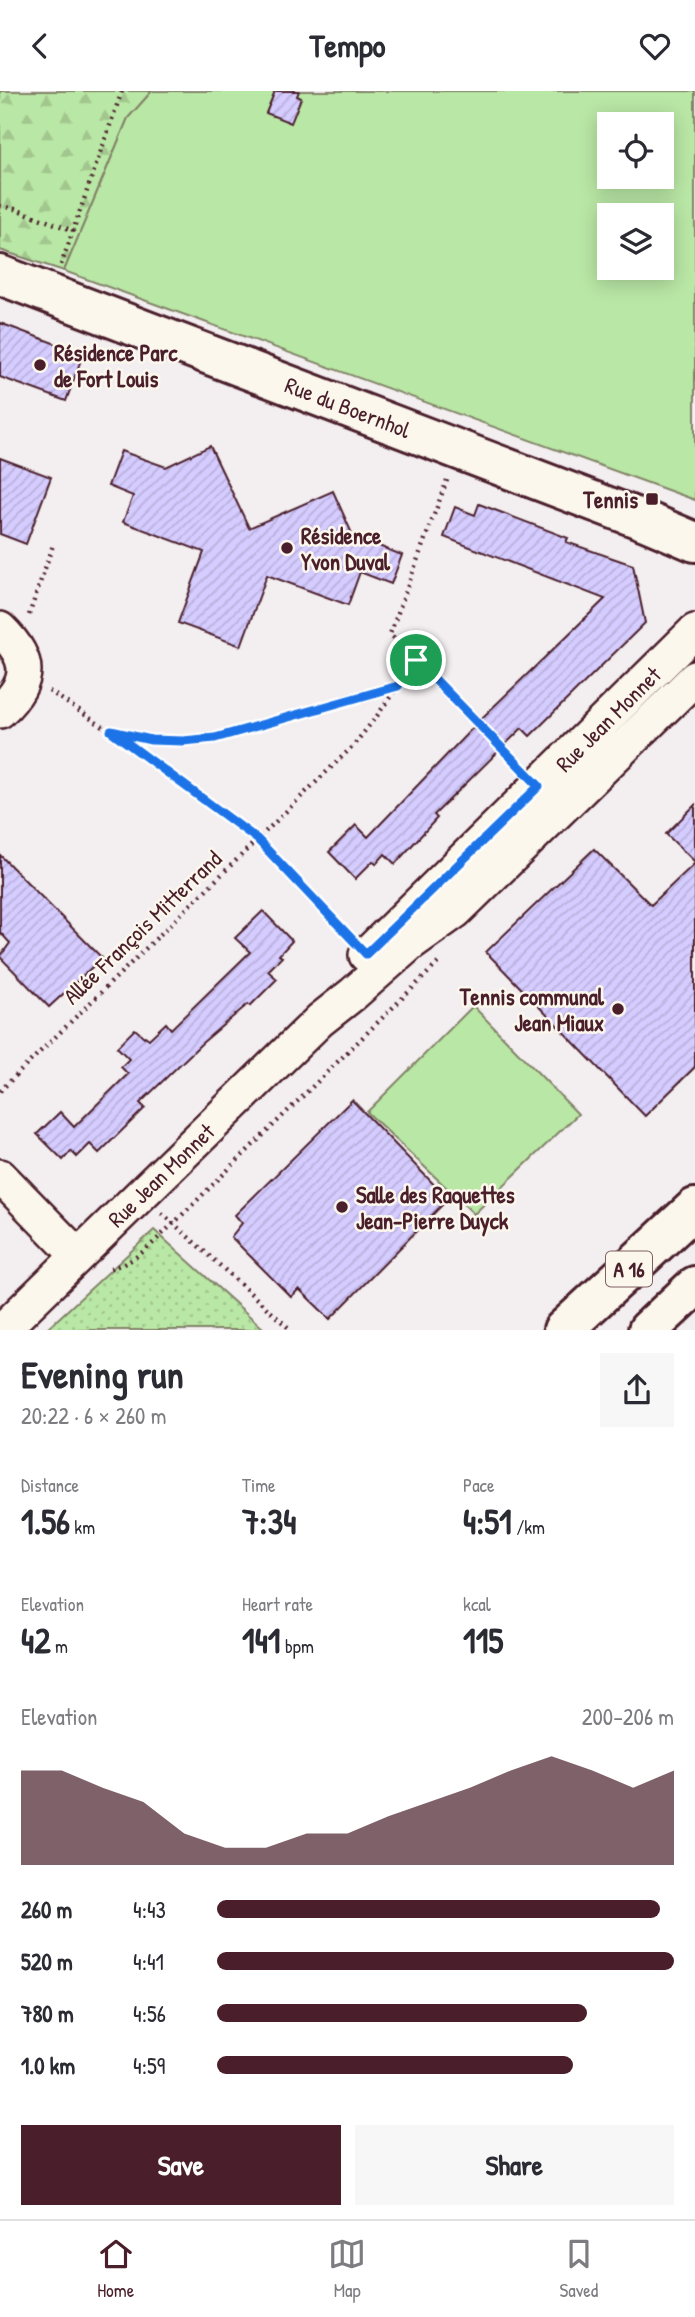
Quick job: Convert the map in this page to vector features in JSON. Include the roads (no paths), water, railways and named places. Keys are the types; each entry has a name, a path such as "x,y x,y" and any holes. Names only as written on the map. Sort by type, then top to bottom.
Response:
{"main road":[{"name":"Rue du Boernhol","path":"0,275 648,522 695,543"},
{"name":"A 16","path":"564,1330 695,1208"},
{"name":"A 16","path":"648,1330 695,1286"}],"street":[{"name":"Rue Jean Monnet","path":"320,1020 366,954 695,631"},
{"path":"0,711 19,691 14,651"},
{"name":"Rue Jean Monnet","path":"2,1330 320,1020 411,943 456,911 695,678"},
{"path":"0,1176 78,1256"}],"place":[{"name":"Résidence Parc de Fort Louis","path":"40,365"},
{"name":"Tennis","path":"652,499"},
{"name":"Résidence Yvon Duval","path":"287,548"},
{"name":"Tennis communal Jean Miaux","path":"618,1009"},
{"name":"Salle des Raquettes Jean-Pierre Duyck","path":"342,1207"}]}
